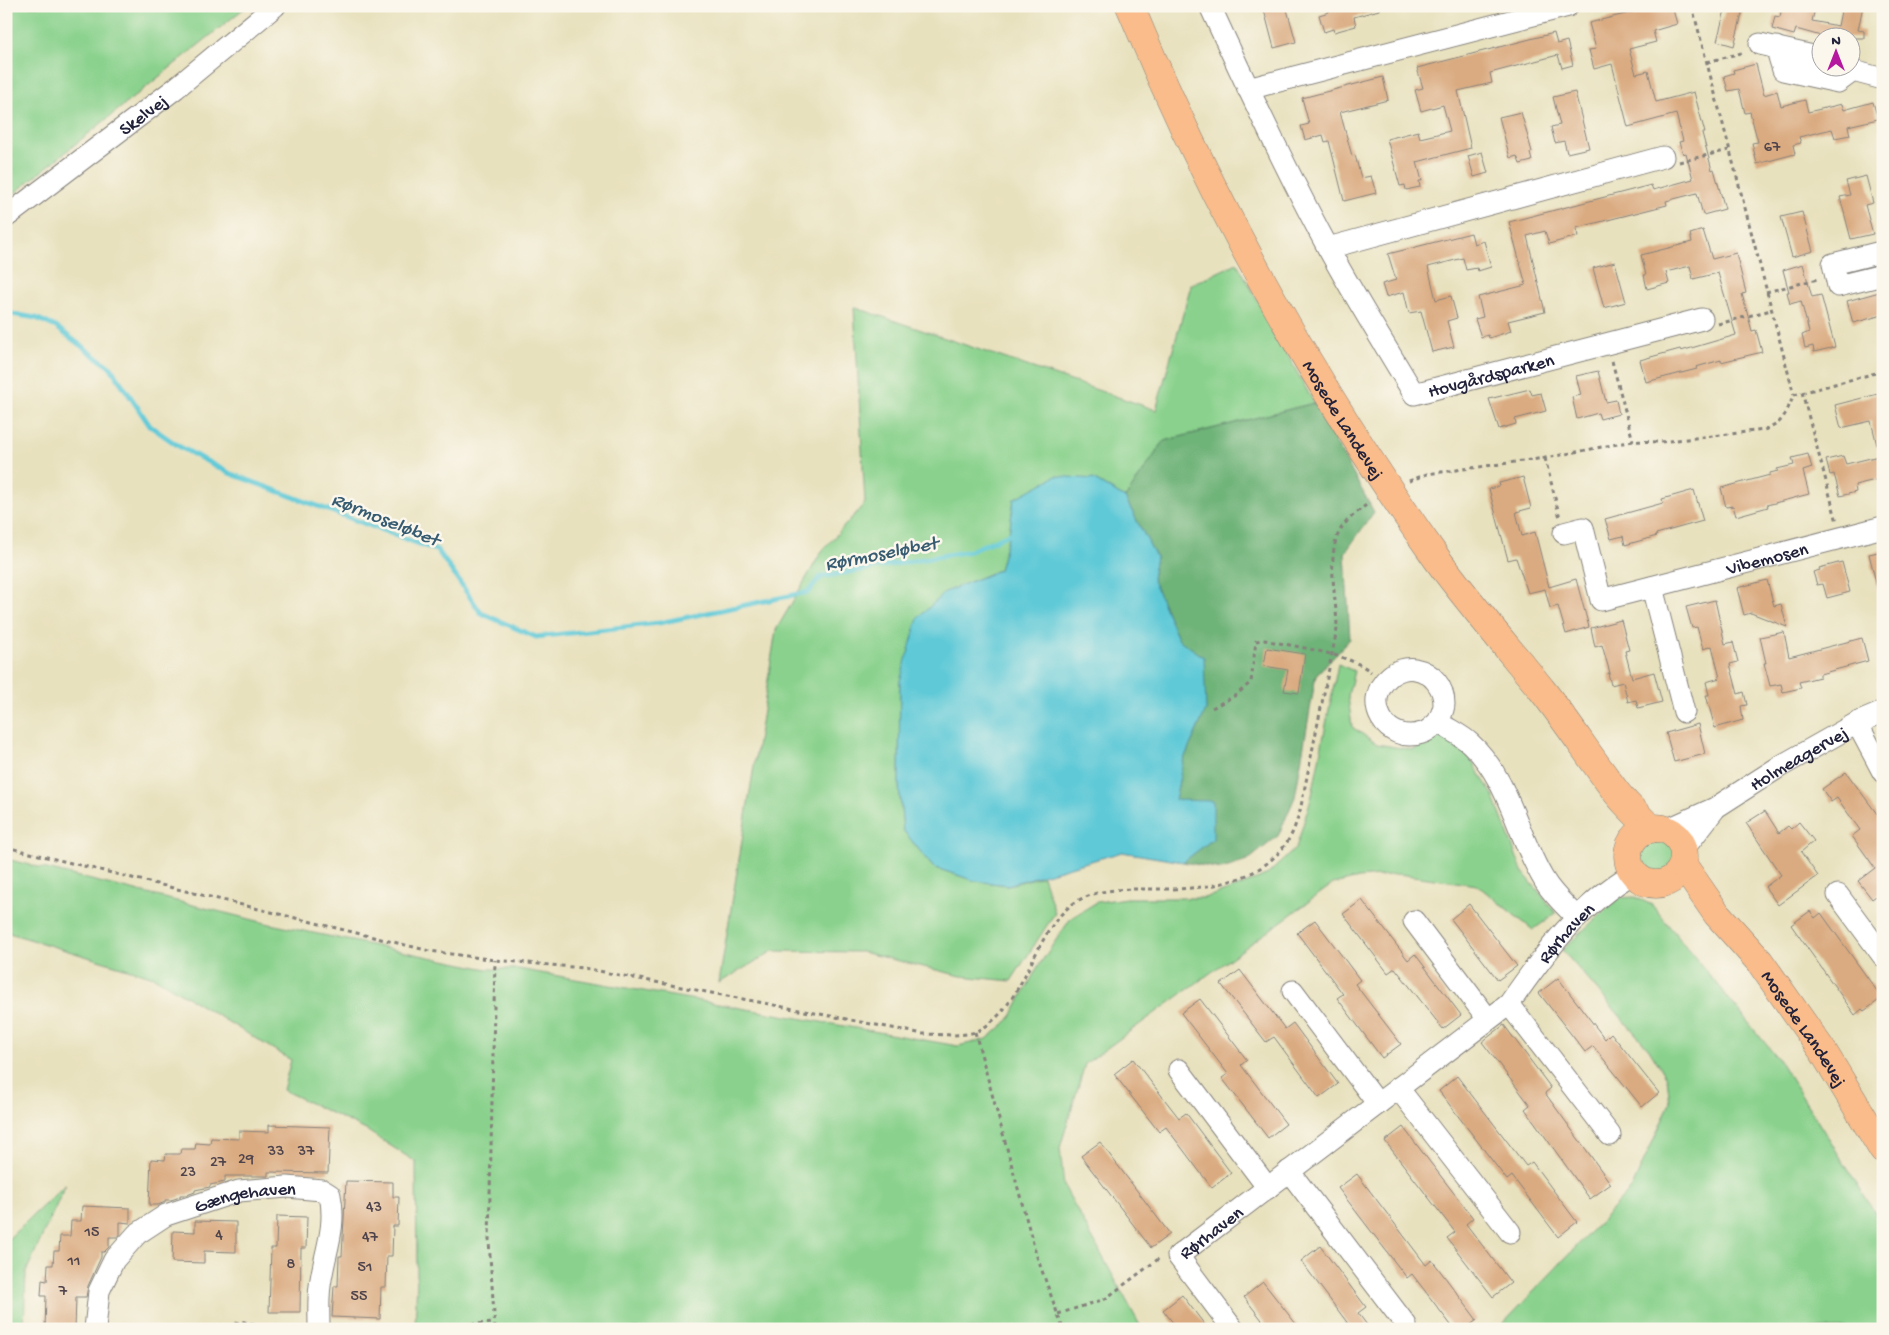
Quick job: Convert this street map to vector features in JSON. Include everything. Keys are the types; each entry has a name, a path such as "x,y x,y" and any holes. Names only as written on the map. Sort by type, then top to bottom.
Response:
{"main road":[{"name":"Mosede Landevej","path":"1130,6 1151,58 1200,163 1253,266 1311,367 1373,466 1439,562 1558,711 1649,834"},
{"path":"1649,834 1677,838 1678,866 1658,884 1649,883 1640,880 1634,873 1628,858 1629,850 1649,834"},
{"name":"Mosede Landevej","path":"1678,866 1717,914 1760,962 1824,1053 1883,1150"}],"street":[{"name":"Skelvej","path":"6,217 176,88 275,6"},
{"name":"Hovgårdsparken","path":"1210,6 1294,184 1328,248 1414,394 1702,319"},
{"path":"1248,89 1568,6"},
{"path":"1768,45 1812,56"},
{"path":"1768,45 1783,70 1812,76"},
{"path":"1862,72 1883,79"},
{"path":"1820,78 1838,82 1842,78"},
{"path":"1328,248 1663,157"},
{"path":"1883,258 1881,252 1833,264 1838,286 1883,275"},
{"name":"Vibemosen","path":"1564,533 1583,528 1601,600 1883,527"},
{"path":"1652,587 1684,712"},
{"path":"1414,668 1430,675 1441,688 1444,706 1438,722 1424,733 1415,735 1407,736 1390,730 1379,716 1376,699 1382,682 1396,671 1414,668"},
{"name":"Holmeagervej","path":"1649,834 1716,808 1779,767 1858,723 1883,712"},
{"path":"1438,722 1469,743 1492,768 1505,793 1528,851 1545,883 1577,918"},
{"path":"1858,723 1883,772"},
{"name":"Holmeagervej","path":"1678,866 1716,808"},
{"name":"Rørhaven","path":"1233,1329 1178,1256 1509,1004 1546,952 1577,918 1615,884 1634,873"},
{"path":"1838,894 1882,953"},
{"path":"1414,921 1488,1019"},
{"path":"1293,992 1378,1104"},
{"path":"1509,1004 1610,1135"},
{"path":"1179,1070 1268,1188"},
{"path":"1398,1088 1510,1232"},
{"path":"1289,1172 1406,1325"},
{"name":"Gængehaven","path":"95,1329 99,1291 114,1260 137,1234 166,1215 206,1201 239,1191 287,1187 322,1190 330,1195 333,1223 320,1287 319,1329"}],"path":[{"path":"1409,481 1427,474 1545,458 1633,441 1660,442 1764,430 1775,427 1782,420 1794,395 1692,6"},
{"path":"1707,62 1768,45"},
{"path":"1663,157 1673,163 1729,150"},
{"path":"1766,292 1835,274"},
{"path":"1702,319 1713,326 1771,310"},
{"path":"1608,344 1633,441"},
{"path":"1794,395 1883,371"},
{"path":"1802,392 1841,538"},
{"path":"1545,458 1564,533"},
{"path":"6,847 430,951 496,960 583,968 923,1034 949,1035 975,1032 994,1019 1010,1001 1057,919 1078,901 1098,892 1120,889 1188,890 1219,885 1248,875 1273,858 1289,839 1300,811 1336,629 1337,608 1332,558 1335,540 1344,526 1366,504"},
{"path":"1212,708 1236,695 1251,682 1256,641 1265,640 1349,660 1364,667 1382,682"},
{"path":"495,1329 489,1241 496,960"},
{"path":"975,1032 1036,1254 1063,1329"},
{"path":"1058,1314 1106,1299 1170,1250 1178,1256"},
{"path":"230,1329 240,1321 277,1329"},
{"path":"383,1329 494,1323"}],"green space":[{"path":"6,6 247,6 6,200"},
{"path":"1237,263 1314,403 1164,441 1125,498 1093,479 1014,499 1009,534 999,570 945,592 900,681 899,785 903,830 933,867 975,881 1008,885 1043,876 1055,913 1011,981 961,976 862,952 773,951 719,983 776,630 822,551 865,503 854,307 1156,410 1191,285"},
{"path":"1314,403 1374,512 1345,553 1350,639 1316,675 1295,797 1278,836 1247,861 1222,869 1183,862 1213,839 1175,800 1183,761 1206,710 1152,578 1156,557 1125,498 1164,441"},
{"path":"1338,664 1354,671 1348,696 1352,727 1377,744 1413,750 1445,734 1462,746 1493,795 1522,871 1556,913 1533,930 1477,885 1399,874 1359,878 1333,884 1085,1064 1060,1148 1064,1186 1142,1329 415,1329 417,1277 416,1162 366,1130 283,1090 291,1060 154,977 6,932 6,859 270,924 487,969 518,969 958,1046 987,1039 1009,1020 1037,968 1071,918 1097,902 1127,898 1204,898 1238,887 1268,874 1296,848 1312,795"},
{"path":"1657,836 1670,842 1676,855 1670,868 1657,874 1644,868 1638,855 1644,842"},
{"path":"1635,897 1652,905 1779,1060 1883,1225 1883,1329 1498,1329 1632,1188 1670,1103 1667,1078 1649,1049 1562,950 1618,898"},
{"path":"66,1184 26,1272 24,1329 6,1329 6,1241"}],"water":[{"path":"1056,476 1093,479 1125,498 1156,557 1152,578 1178,639 1204,657 1206,710 1183,761 1175,800 1213,801 1213,839 1183,862 1122,852 1008,885 975,881 933,867 903,830 899,785 900,681 918,618 945,592 999,570 1009,534 1014,499"}],"building":[{"path":"1263,6 1286,6 1296,42 1274,48"},
{"path":"1327,6 1379,6 1379,10 1354,17 1356,26 1334,32 1333,29 1324,32 1319,15 1329,12"},
{"path":"1657,6 1672,6 1677,24 1653,31 1656,42 1629,49 1636,74 1648,71 1656,102 1694,92 1705,133 1702,133 1725,209 1703,215 1697,193 1666,201 1667,205 1576,228 1578,236 1549,244 1545,231 1527,236 1545,312 1508,321 1511,331 1489,338 1488,335 1481,337 1475,319 1483,317 1478,297 1526,285 1509,222 1651,185 1653,190 1693,179 1686,153 1683,154 1679,142 1683,141 1676,114 1628,127 1612,64 1594,69 1589,50 1596,49 1589,23"},
{"path":"1726,6 1744,6 1734,46 1717,41"},
{"path":"1782,6 1804,6 1815,9 1812,21 1838,26 1842,6 1863,6 1858,28 1812,28 1812,34 1796,29 1794,35 1772,29 1775,16 1780,17"},
{"path":"1554,33 1557,44 1567,41 1573,65 1562,68 1558,55 1490,73 1492,83 1458,91 1471,148 1417,162 1422,181 1419,181 1420,187 1406,190 1405,185 1400,186 1387,139 1418,131 1420,138 1450,131 1443,105 1421,111 1415,90 1423,88 1417,68"},
{"path":"1756,64 1764,95 1777,91 1781,106 1805,100 1808,112 1842,104 1844,110 1873,102 1878,119 1848,126 1850,135 1835,138 1832,129 1799,137 1801,143 1793,145 1795,154 1757,164 1752,143 1758,142 1750,112 1745,113 1739,89 1728,91 1724,76 1734,73 1733,70"},
{"path":"1383,77 1388,100 1340,112 1352,156 1355,155 1361,178 1371,176 1376,193 1344,201 1329,141 1325,142 1323,135 1305,140 1301,126 1309,124 1302,98"},
{"path":"1575,92 1589,148 1567,153 1564,141 1555,143 1551,127 1560,125 1553,97"},
{"path":"1521,112 1532,152 1530,153 1532,161 1520,164 1517,156 1510,158 1499,117"},
{"path":"1482,152 1488,173 1474,177 1468,156"},
{"path":"1866,176 1873,203 1865,205 1873,234 1851,239 1840,197 1850,195 1846,181"},
{"path":"1802,212 1813,251 1792,257 1781,217"},
{"path":"1703,230 1712,259 1736,253 1746,293 1742,294 1752,331 1756,330 1762,352 1721,362 1721,360 1696,367 1697,369 1646,382 1640,360 1680,349 1681,351 1736,335 1718,273 1693,279 1690,266 1666,272 1669,283 1647,289 1641,255 1692,242 1690,234"},
{"path":"1471,233 1474,244 1484,241 1491,267 1478,271 1477,268 1466,270 1463,258 1428,267 1436,300 1451,296 1457,318 1447,321 1454,347 1432,352 1421,311 1409,313 1404,292 1386,297 1382,284 1396,280 1388,254"},
{"path":"1615,262 1626,302 1604,308 1593,268"},
{"path":"1803,264 1812,297 1821,295 1835,347 1814,352 1813,346 1805,348 1802,335 1809,332 1801,301 1790,304 1783,270"},
{"path":"1883,291 1883,315 1853,323 1847,301"},
{"path":"1598,371 1606,402 1616,400 1619,414 1600,419 1598,413 1577,419 1572,397 1581,395 1576,376"},
{"path":"1530,389 1532,395 1541,393 1546,411 1515,419 1516,424 1499,429 1489,399"},
{"path":"1878,394 1883,410 1883,448 1878,449 1871,421 1841,428 1835,405"},
{"path":"1808,454 1812,468 1803,471 1809,494 1767,505 1768,507 1736,516 1733,506 1726,507 1721,488 1770,475 1770,473 1778,471 1777,469 1794,465 1792,458"},
{"path":"1883,455 1883,478 1855,485 1856,492 1840,496 1834,474 1830,475 1826,460 1843,456 1846,464"},
{"path":"1523,477 1531,508 1516,512 1522,536 1535,532 1549,587 1576,579 1589,627 1566,634 1558,606 1550,608 1545,589 1528,593 1516,558 1508,560 1489,489 1500,486 1499,483"},
{"path":"1694,490 1703,521 1625,545 1623,536 1611,539 1605,519 1663,503 1662,499"},
{"path":"1883,551 1883,590 1878,591 1869,554"},
{"path":"1842,562 1850,592 1827,598 1823,584 1817,585 1813,572 1820,570 1819,568"},
{"path":"1767,580 1774,606 1781,604 1787,627 1751,613 1744,615 1737,588"},
{"path":"1715,600 1725,644 1733,642 1738,662 1730,664 1738,694 1744,692 1747,705 1741,706 1743,720 1715,728 1706,695 1709,695 1706,682 1720,678 1712,646 1703,649 1697,627 1692,628 1686,607"},
{"path":"1621,620 1629,650 1625,651 1632,678 1654,672 1662,702 1638,708 1636,700 1628,702 1623,682 1611,685 1608,673 1610,673 1602,645 1595,647 1591,628"},
{"path":"1784,632 1789,657 1862,638 1868,661 1820,674 1820,677 1799,682 1801,688 1783,692 1781,684 1770,686 1760,637"},
{"path":"1267,648 1305,654 1299,693 1284,691 1288,670 1264,666"},
{"path":"1698,724 1705,754 1674,762 1666,733"},
{"path":"1846,772 1883,822 1883,891 1872,899 1858,881 1875,868 1852,836 1860,830 1837,798 1831,802 1822,789"},
{"path":"1765,811 1779,833 1788,826 1791,829 1799,822 1814,841 1801,852 1818,876 1778,905 1765,887 1781,875 1746,823"},
{"path":"1362,900 1408,960 1415,954 1461,1015 1443,1029 1395,968 1388,973 1343,914"},
{"path":"1469,904 1517,966 1498,980 1451,919"},
{"path":"1810,911 1815,918 1821,913 1882,998 1864,1011 1862,1009 1855,1015 1791,925"},
{"path":"1315,920 1360,980 1355,984 1401,1044 1382,1058 1337,998 1343,994 1297,933"},
{"path":"1240,970 1285,1029 1293,1023 1338,1084 1319,1098 1274,1037 1266,1042 1221,984"},
{"path":"1558,978 1605,1039 1611,1033 1659,1093 1642,1107 1593,1046 1585,1052 1539,993"},
{"path":"1200,999 1247,1060 1241,1065 1286,1124 1268,1138 1222,1078 1228,1074 1181,1013"},
{"path":"1504,1025 1551,1088 1545,1093 1611,1184 1590,1199 1525,1109 1530,1105 1482,1042"},
{"path":"1133,1059 1179,1118 1186,1113 1231,1173 1212,1188 1166,1127 1159,1132 1114,1074"},
{"path":"1457,1076 1526,1166 1532,1162 1577,1222 1558,1237 1512,1176 1507,1180 1439,1091"},
{"path":"269,1125 330,1127 328,1173 268,1172 268,1176 225,1176 225,1182 195,1190 195,1192 187,1195 180,1195 180,1197 171,1200 165,1200 165,1202 158,1205 149,1205 151,1159 165,1160 166,1154 180,1154 181,1149 195,1149 196,1143 210,1144 211,1138 239,1139 239,1131 269,1132"},
{"path":"1403,1127 1473,1218 1466,1224 1511,1283 1493,1297 1447,1238 1455,1232 1385,1141"},
{"path":"1100,1142 1170,1234 1151,1248 1081,1156"},
{"path":"1357,1174 1426,1265 1432,1260 1477,1320 1465,1329 1454,1329 1412,1274 1407,1278 1338,1188"},
{"path":"346,1181 393,1182 393,1197 399,1197 398,1226 393,1226 392,1256 387,1256 386,1287 381,1287 380,1319 332,1317 334,1286 338,1286 339,1256 342,1256"},
{"path":"82,1206 130,1208 130,1223 120,1222 120,1235 109,1237 109,1247 104,1252 101,1252 101,1257 88,1286 86,1297 76,1297 75,1329 45,1329 46,1296 41,1296 42,1280 47,1281 48,1265 53,1265 54,1251 59,1251 60,1236 70,1236 71,1221 81,1221"},
{"path":"277,1216 307,1217 306,1248 301,1248 300,1312 269,1312 271,1248 276,1248"},
{"path":"195,1221 236,1222 236,1252 204,1251 204,1263 172,1262 173,1231 195,1232"},
{"path":"1320,1246 1366,1307 1358,1313 1370,1329 1352,1329 1301,1261"},
{"path":"1263,1282 1300,1329 1269,1329 1244,1297"},
{"path":"1182,1295 1208,1329 1178,1329 1163,1310"}],"waterway":[{"name":"Rørmoseløbet","path":"6,313 36,318 56,327 111,368 150,426 180,447 229,473 438,551 481,613 536,637 659,623 808,592 821,577 970,551 1009,534"}]}
